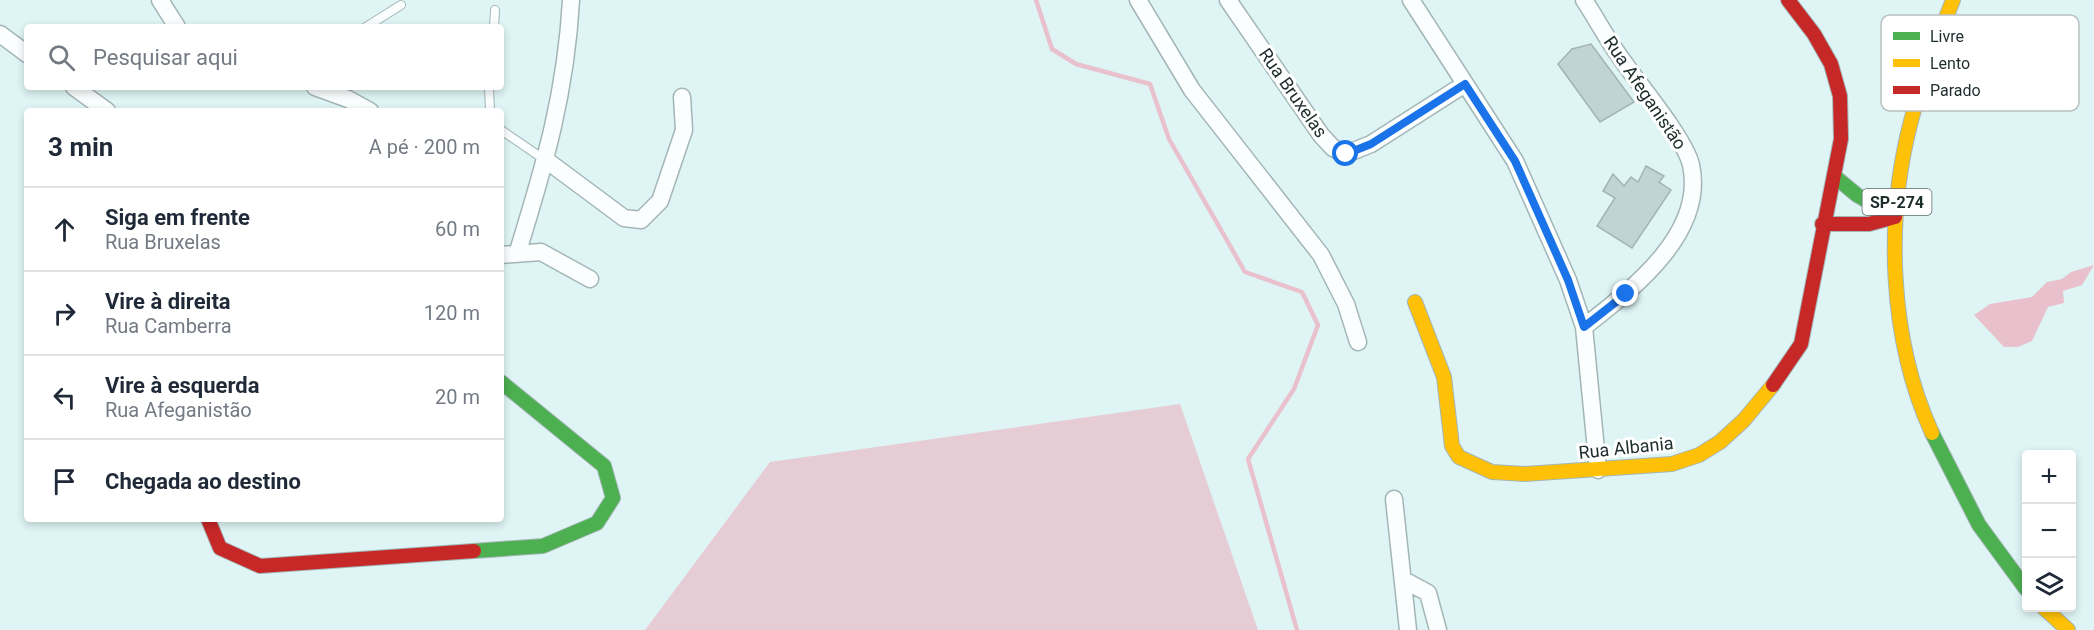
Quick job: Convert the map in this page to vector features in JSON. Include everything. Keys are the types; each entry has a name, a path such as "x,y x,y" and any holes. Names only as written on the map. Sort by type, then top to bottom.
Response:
{"street":[{"path":"160,0 175,24"},
{"path":"518,251 554,131 568,54 571,0"},
{"path":"1138,0 1192,90 1321,255 1346,304 1358,342"},
{"name":"Rua Bruxelas","path":"1228,0 1321,135 1333,148 1346,154 1371,144 1465,84"},
{"path":"1411,0 1515,161 1568,280 1584,327 1598,470"},
{"name":"Rua Afeganistão","path":"1584,0 1678,139 1690,162 1694,186 1691,210 1675,238 1626,294 1584,327"},
{"name":"Rua Albania","path":"1415,302 1444,377 1452,446 1459,457 1492,472 1525,474 1598,470 1672,464 1699,455 1720,442 1768,393 1801,344 1809,313 1822,224 1841,139 1842,114 1836,76 1827,55 1788,0"},
{"name":"SP-274","path":"1947,15 1953,0"},
{"path":"0,34 24,52"},
{"path":"78,90 103,108"},
{"path":"323,90 364,108"},
{"path":"546,160 624,218 641,220 660,201 684,130 682,97"},
{"name":"SP-274","path":"1913,111 1904,150 1895,217 1893,272 1903,345 1934,444 1980,531 2005,566 2022,585"},
{"path":"1834,176 1857,195 1895,217"},
{"path":"1822,224 1836,226 1869,224 1895,217"},
{"path":"504,254 518,251 541,252 590,279"},
{"path":"209,522 220,548 260,566 543,546 597,523 614,498 604,466 504,384"},
{"path":"1394,499 1408,630"},
{"path":"1404,580 1428,593 1438,630"},
{"path":"2048,612 2068,630"},
{"path":"2050,612 2081,630"}],"lane":[{"path":"371,24 401,5"},
{"path":"494,24 495,10"},
{"path":"489,90 490,108"},
{"path":"504,132 546,160"}],"shaded area":[{"path":"2094,265 2082,285 2063,291 2064,303 2048,307 2032,341 2018,347 2004,347 1974,315 1990,304 2032,297 2047,282 2062,279 2071,272"},
{"path":"1180,404 1258,630 645,630 770,462"}],"building":[{"path":"1591,44 1634,102 1600,122 1558,64 1572,49"},
{"path":"1646,166 1664,176 1659,182 1671,190 1632,248 1597,226 1615,198 1603,191 1613,174 1624,186 1631,177 1638,182"}],"waterway":[{"path":"1036,0 1052,49 1076,64 1150,84 1169,139 1245,272 1302,292 1318,325 1294,389 1248,459 1297,630"}],"traffic: fast":[{"path":"1834,176 1857,195 1895,217"},
{"path":"474,551 543,546 597,523 613,498 604,466 504,384"},
{"path":"1932,433 1979,525 2022,584"}],"traffic: slow":[{"path":"1947,15 1953,0"},
{"path":"1914,111 1897,198 1896,279 1907,359 1932,433"},
{"path":"1415,302 1444,377 1452,446 1459,457 1492,472 1525,474 1672,464 1699,455 1720,442 1744,420 1773,385"},
{"path":"2048,612 2068,630"}],"traffic: jam":[{"path":"1773,385 1801,344 1841,139 1840,96 1831,64 1814,34 1788,0"},
{"path":"1822,224 1869,224 1895,217"},
{"path":"209,522 220,548 260,566 474,551"}],"route":[{"path":"1346,154 1371,144 1465,84 1515,161 1568,280 1584,327 1626,294"}]}
